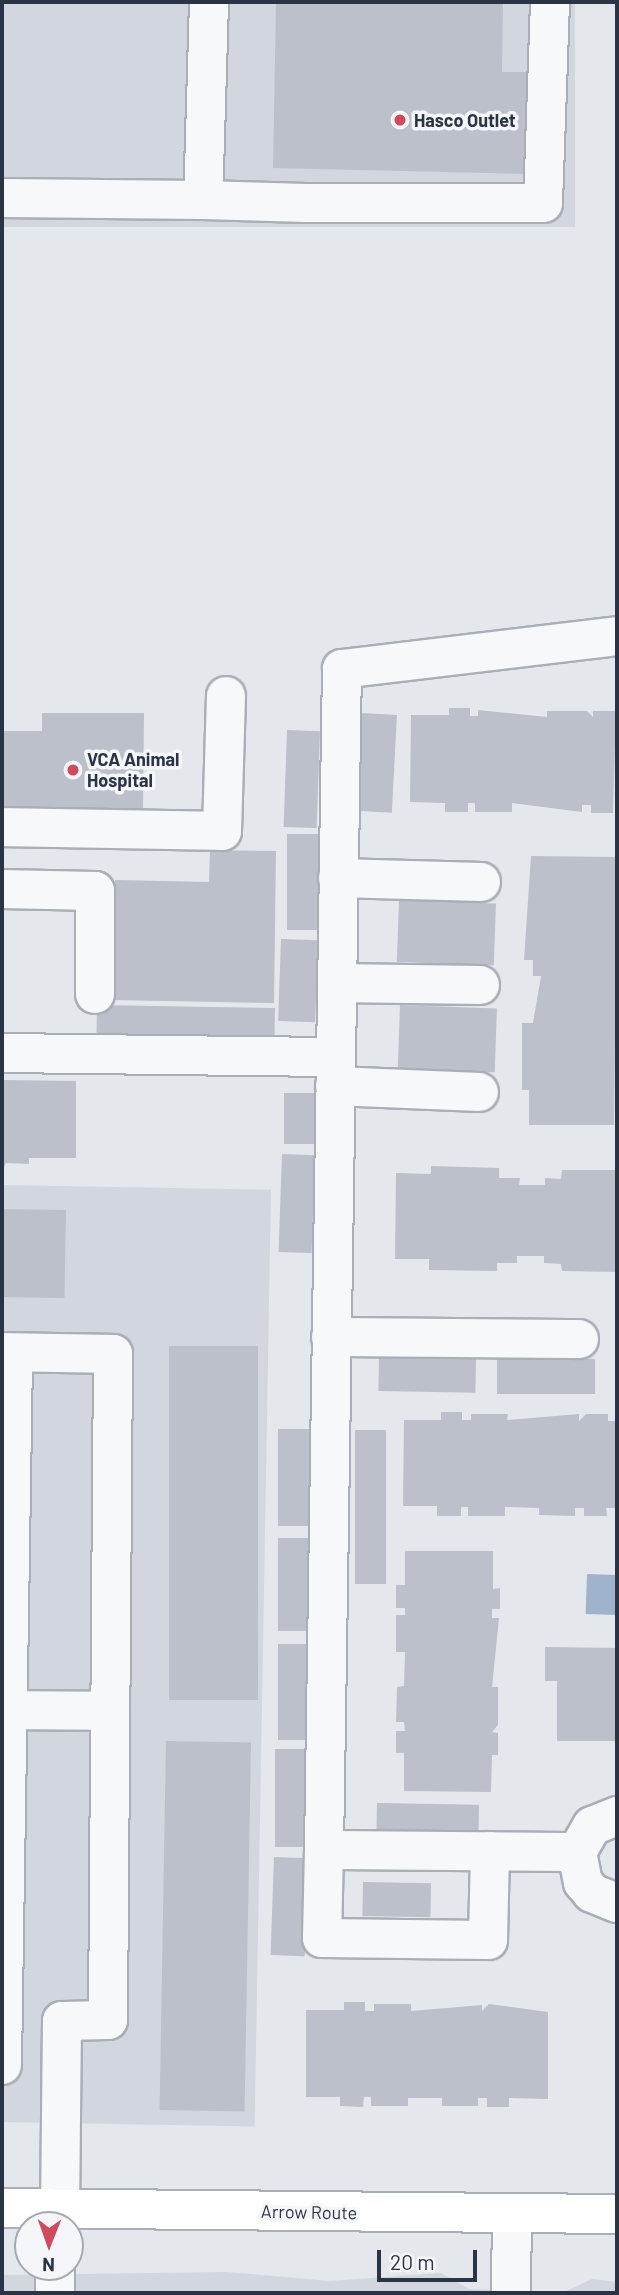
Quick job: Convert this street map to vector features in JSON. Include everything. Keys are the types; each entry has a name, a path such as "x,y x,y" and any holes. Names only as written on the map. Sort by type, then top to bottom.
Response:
{"main road":[{"name":"Arrow Route","path":"2,2208 29,2211"},
{"name":"Arrow Route","path":"84,2214 617,2214"}],"street":[{"path":"203,200 209,2"},
{"path":"2,198 542,203 550,2"},
{"path":"490,1851 488,1940 322,1938 342,669 617,636"},
{"path":"2,827 222,831 226,696"},
{"path":"338,878 481,883"},
{"path":"2,889 95,891 95,994"},
{"path":"337,983 480,985"},
{"path":"2,1053 336,1072 479,1092"},
{"path":"331,1336 579,1339"},
{"path":"2,2065 7,1352 113,1354 108,2020 3,2021"},
{"path":"5,1710 110,1711"},
{"path":"617,1816 592,1826 577,1852 583,1882 592,1894 617,1903"},
{"path":"324,1850 577,1852"},
{"path":"56,2211 62,2021"},
{"path":"511,2293 512,2215"}],"shaded area":[{"path":"2,2 575,2 575,227 2,227"},
{"path":"2,1185 271,1190 255,2127 2,2122"},
{"path":"227,2272 330,2281 441,2273 469,2289 564,2292 592,2279 617,2282 617,2293 2,2293 2,2275 14,2275 14,2281 84,2281 84,2274"}],"water":[{"path":"587,1574 617,1575 616,1615 586,1614"}],"building":[{"name":"Hasco Outlet","path":"276,2 503,2 502,72 528,72 526,174 273,168"},
{"path":"449,708 470,708 470,716 478,716 478,710 547,717 547,711 587,711 593,717 593,711 616,711 613,813 591,813 591,805 582,805 582,812 512,803 512,812 475,812 475,803 468,803 468,812 445,812 445,803 410,802 411,715 449,715"},
{"name":"VCA Animal Hospital","path":"42,713 144,713 143,809 2,809 2,731 42,731"},
{"path":"361,713 397,715 392,813 356,811"},
{"path":"287,730 320,731 317,828 284,827"},
{"path":"287,834 319,834 319,930 287,930"},
{"path":"210,850 276,851 274,1003 113,1000 115,880 209,882"},
{"path":"531,856 617,857 614,1125 529,1125 529,1090 522,1090 522,1023 533,1023 541,976 533,976 533,960 524,960"},
{"path":"399,900 496,903 494,965 397,962"},
{"path":"281,939 318,940 315,1022 278,1021"},
{"path":"97,1005 275,1008 274,1039 96,1036"},
{"path":"400,1005 497,1008 495,1072 398,1069"},
{"path":"2,1080 76,1081 76,1158 29,1158 29,1164 6,1163 2,1171"},
{"path":"284,1093 316,1093 316,1144 284,1144"},
{"path":"282,1154 315,1155 312,1253 279,1252"},
{"path":"431,1166 499,1168 499,1178 520,1178 519,1185 545,1185 545,1178 561,1179 562,1170 617,1170 617,1272 562,1271 561,1264 544,1263 544,1256 517,1256 517,1263 497,1263 497,1271 429,1270 429,1259 395,1259 396,1173 431,1174"},
{"path":"2,1209 66,1210 64,1298 2,1297"},
{"path":"169,1346 258,1346 258,1700 169,1700"},
{"path":"379,1357 476,1359 475,1393 378,1391"},
{"path":"497,1359 595,1359 595,1394 497,1394"},
{"path":"441,1412 462,1412 462,1420 471,1420 471,1414 508,1414 507,1420 579,1414 579,1421 586,1414 608,1414 608,1421 617,1421 617,1508 606,1508 607,1516 584,1516 584,1508 575,1508 575,1516 539,1515 539,1508 505,1507 505,1516 468,1516 468,1507 461,1507 461,1516 437,1516 437,1506 403,1506 404,1420 441,1420"},
{"path":"278,1429 311,1429 311,1526 278,1526"},
{"path":"355,1430 386,1430 386,1584 355,1584"},
{"path":"278,1538 311,1538 311,1631 278,1631"},
{"path":"405,1551 493,1551 493,1589 500,1588 500,1609 492,1609 492,1618 499,1618 492,1687 498,1687 498,1725 492,1732 498,1733 498,1755 492,1755 491,1792 404,1791 404,1753 396,1753 396,1731 405,1731 404,1722 396,1722 397,1687 404,1686 405,1652 396,1652 396,1615 405,1615 405,1608 396,1608 396,1585 405,1585"},
{"path":"278,1644 311,1644 311,1740 278,1740"},
{"path":"545,1647 617,1648 617,1741 557,1741 557,1681 545,1681"},
{"path":"166,1741 251,1742 245,2111 160,2110"},
{"path":"275,1749 309,1749 309,1847 275,1847"},
{"path":"377,1803 479,1805 478,1839 376,1837"},
{"path":"274,1857 308,1858 305,1956 271,1955"},
{"path":"363,1882 431,1883 430,1917 362,1916"},
{"path":"344,2002 365,2002 365,2011 374,2011 374,2004 411,2004 411,2011 482,2005 482,2011 489,2004 548,2012 548,2099 509,2098 509,2107 487,2107 487,2098 478,2098 478,2106 442,2106 442,2098 408,2098 408,2106 371,2106 371,2097 364,2097 363,2107 340,2106 340,2097 306,2097 306,2010 344,2010"}],"place":[{"name":"Hasco Outlet","path":"400,120"},
{"name":"VCA Animal Hospital","path":"73,770"}]}
